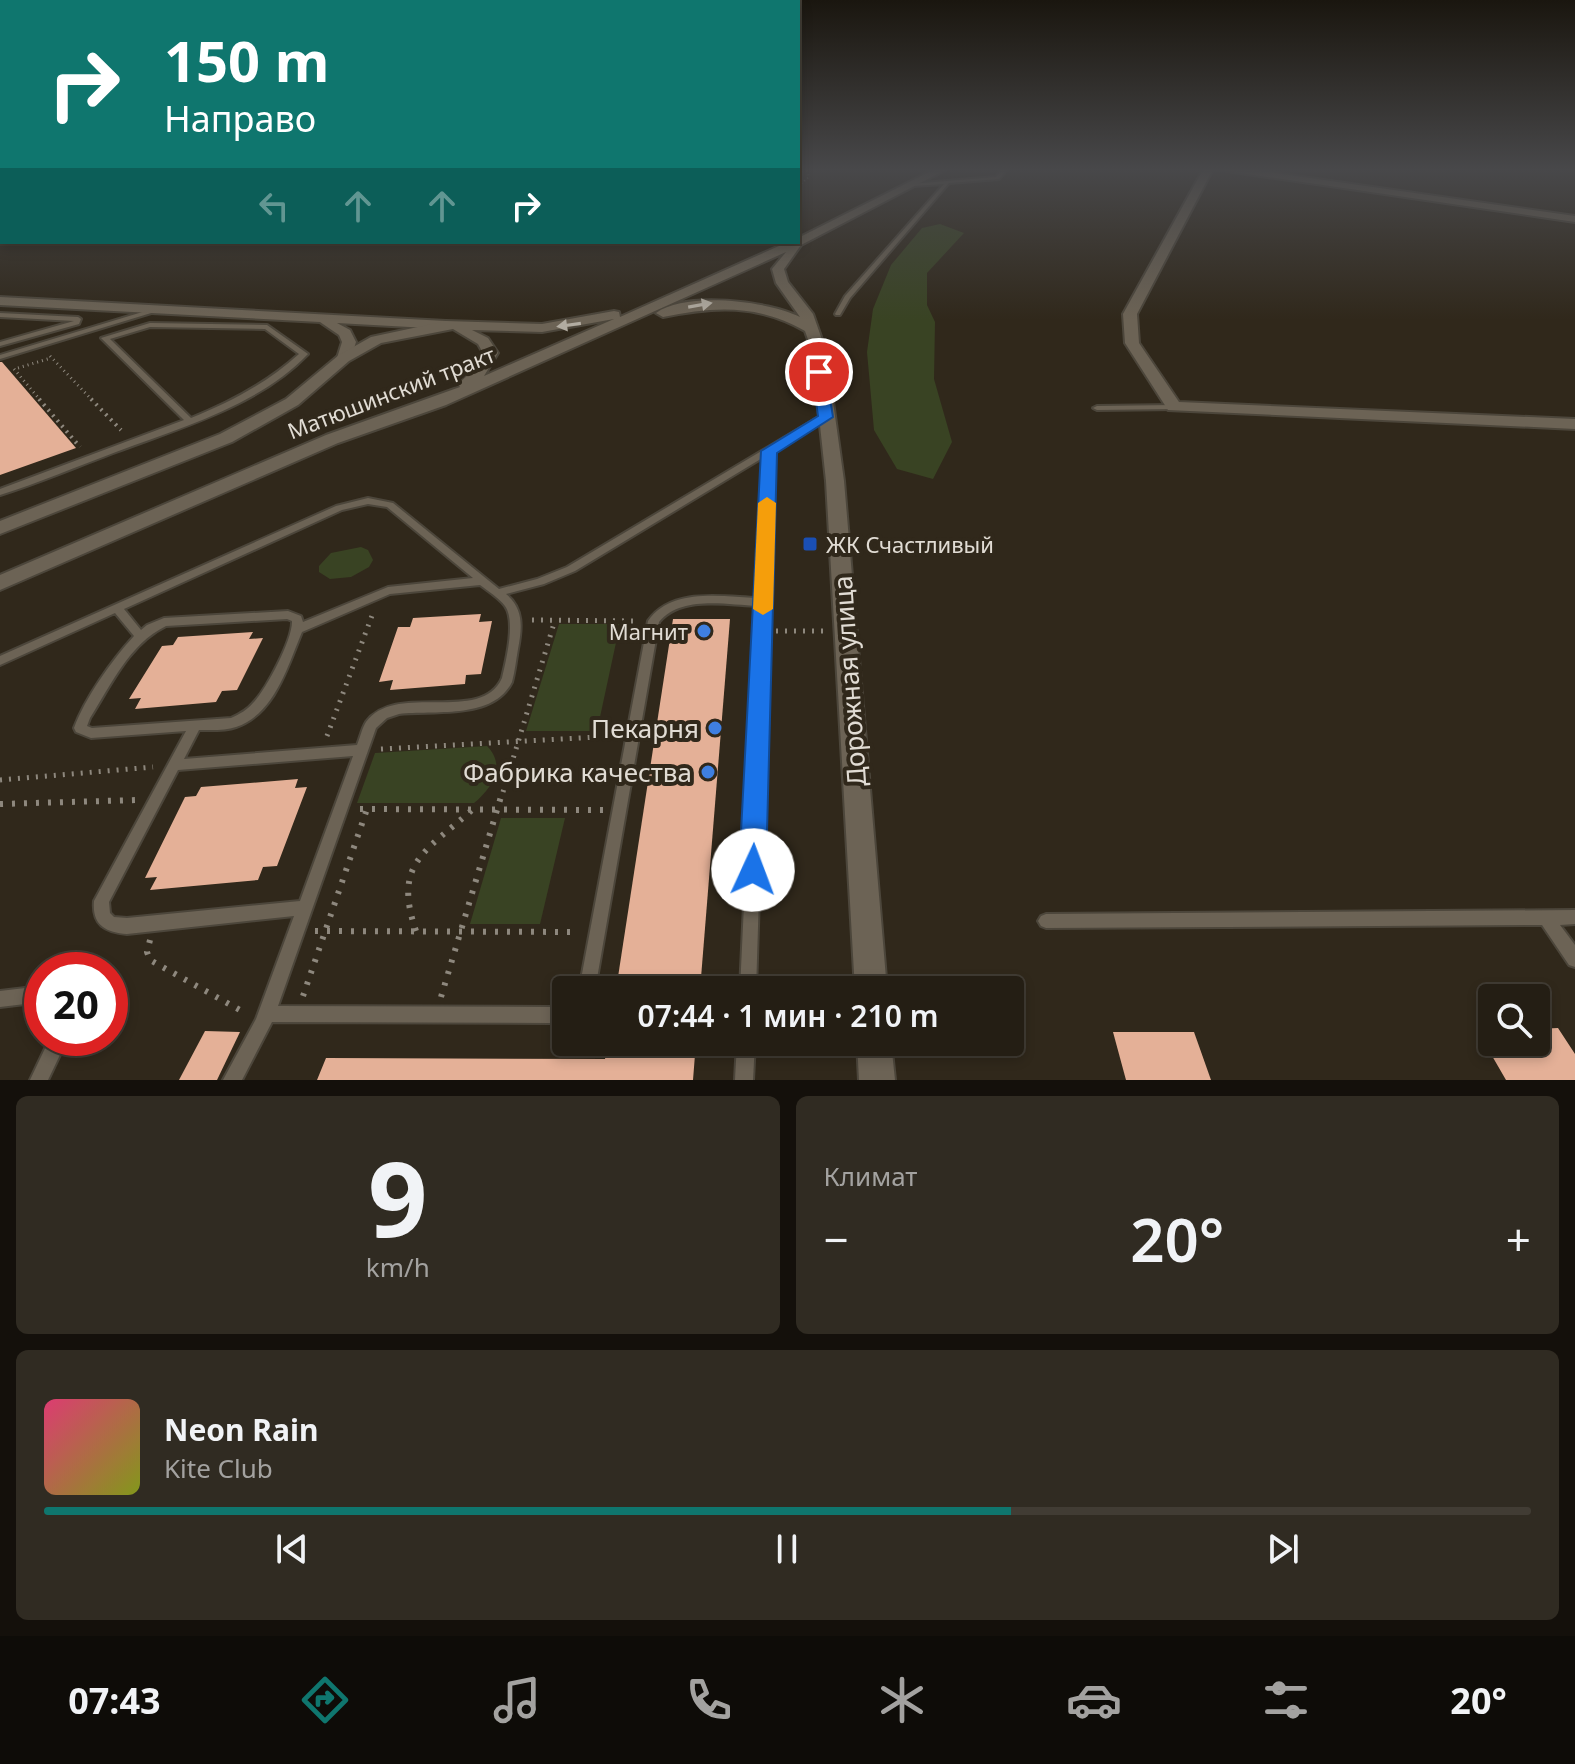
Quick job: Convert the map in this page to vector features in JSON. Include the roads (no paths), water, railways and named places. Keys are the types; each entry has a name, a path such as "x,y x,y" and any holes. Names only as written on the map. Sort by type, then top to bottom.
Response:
{"street":[{"name":"Матюшинский тракт","path":"800,241 845,218"},
{"path":"1182,218 1130,314 1132,343 1174,407 1575,424"},
{"name":"Матюшинский тракт","path":"0,583 332,439 440,402 793,244"},
{"name":"Дорожная улица","path":"797,244 778,269 782,283 806,314 819,351 819,372 835,481 870,976"},
{"path":"0,301 446,325 559,326 596,320 672,300"},
{"path":"624,321 695,306 735,302 775,309 810,328"},
{"path":"314,319 345,333 349,342 344,358"},
{"path":"0,528 226,438 292,402 344,358 397,334 446,325 481,337 492,353 489,364 480,374 440,402"},
{"path":"875,1056 877,1080"}],"lane":[{"path":"838,314 847,297 916,218"},
{"path":"0,357 159,309"},
{"path":"0,315 78,319 77,323 0,344"},
{"path":"0,492 134,444 237,402 280,378 304,354 267,327 150,325 105,338"},
{"path":"93,331 105,338 190,421"},
{"path":"1097,408 1174,407"},
{"path":"497,593 540,582 571,569 825,417"},
{"path":"749,976 769,451"},
{"path":"0,661 339,508 368,501 390,505 512,607 517,620 506,681 496,695 478,703 385,712 371,725 265,1018 232,1080"},
{"path":"298,629 381,592 482,581"},
{"path":"590,976 654,621 664,607 682,601 763,602"},
{"path":"117,608 140,636"},
{"path":"288,615 297,619 298,629 255,712 233,723 91,733 80,728 84,717 140,636 164,622 288,615"},
{"path":"195,726 102,901 101,913 112,925 305,908"},
{"path":"174,765 362,750"},
{"path":"1546,917 1575,959"},
{"path":"1046,921 1575,917"},
{"path":"0,999 24,996"},
{"path":"265,1018 297,1014 552,1015"},
{"path":"39,1080 50,1056"},
{"path":"744,1080 745,1056"}],"place":[{"name":"ЖК Счастливый","path":"810,544"},
{"name":"Магнит","path":"704,631"},
{"name":"Пекарня","path":"715,728"},
{"name":"Фабрика качества","path":"708,772"}]}
